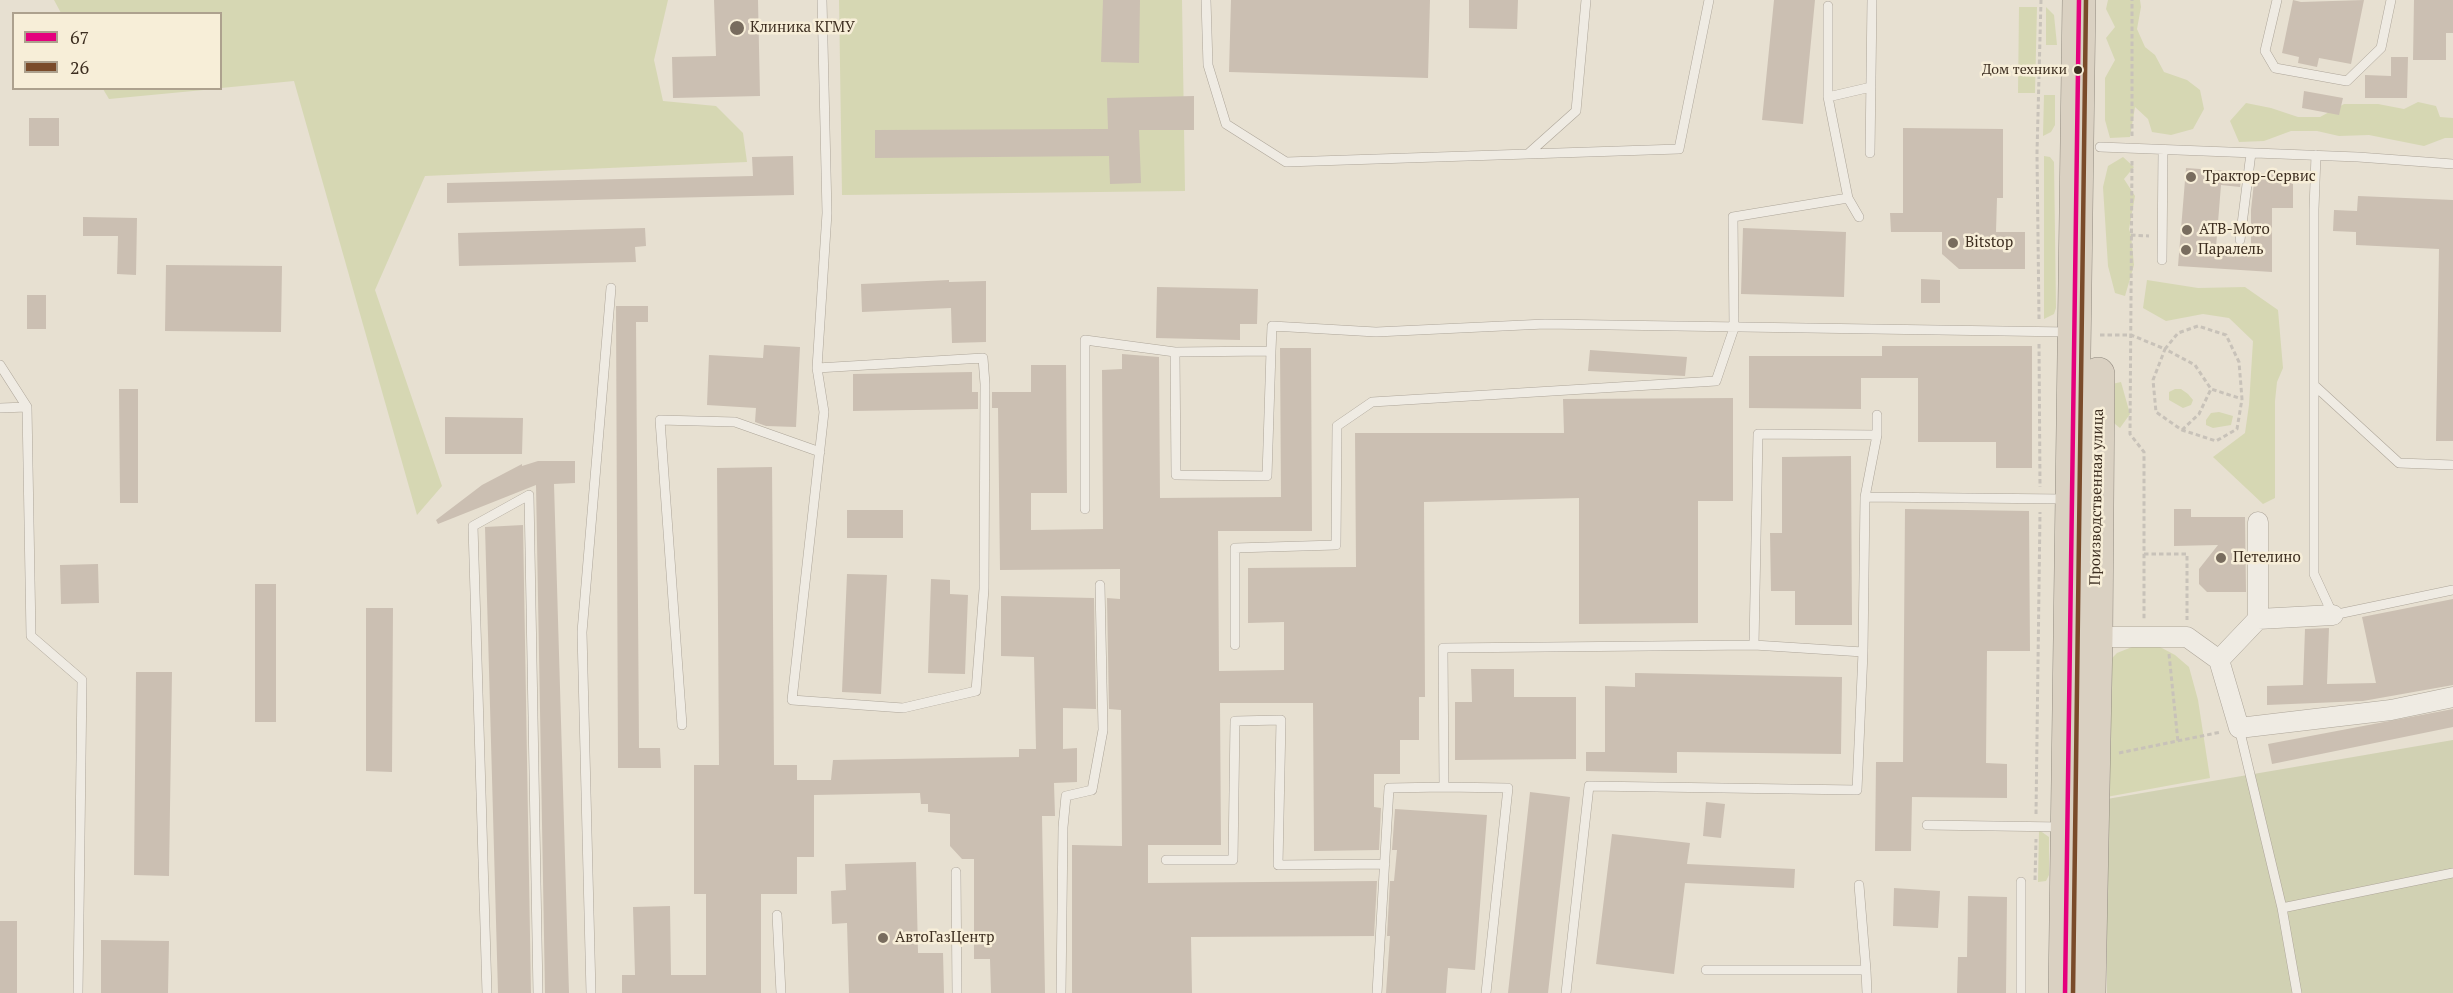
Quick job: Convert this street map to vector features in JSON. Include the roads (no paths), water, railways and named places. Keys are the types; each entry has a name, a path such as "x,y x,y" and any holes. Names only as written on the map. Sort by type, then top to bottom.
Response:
{"highway":[{"name":"Производственная улица","path":"2079,0 2096,637 2089,993"},
{"name":"Производственная улица","path":"2066,993 2074,499 2087,334 2116,148 2102,0"}],"street":[{"path":"2258,522 2258,619"},
{"path":"2219,660 2258,619 2333,615"},
{"path":"2096,637 2177,638 2219,660 2238,728 2391,710 2453,697"}],"lane":[{"path":"817,368 982,358 985,384 984,589 976,692 903,708 792,700 824,412 817,368 827,213 822,0"},
{"path":"1206,0 1208,65 1226,124 1286,162 1679,149 1709,0"},
{"path":"1529,153 1576,111 1586,0"},
{"path":"1870,153 1872,0"},
{"path":"2277,0 2265,51 2275,68 2347,81 2381,48 2391,0"},
{"path":"1828,6 1828,97 1848,198 1859,217"},
{"path":"1828,97 1871,87"},
{"path":"2116,148 2316,155 2453,164"},
{"path":"2162,260 2163,150"},
{"path":"2240,240 2251,153"},
{"path":"2316,155 2314,574 2333,615 2453,590"},
{"path":"1235,645 1235,548 1336,545 1337,426 1372,402 1716,381 1734,327 1733,216 1848,198"},
{"path":"591,993 582,632 611,288"},
{"path":"1175,352 1176,475 1267,476 1272,326 1376,332 1545,324 2039,331 2087,334"},
{"path":"1085,509 1085,340 1175,352 1271,351"},
{"path":"0,365 27,407 31,636 82,680 78,993"},
{"path":"2314,385 2399,464 2453,465"},
{"path":"0,408 27,407"},
{"path":"1566,993 1589,786 1857,790 1863,652 1865,497 1877,435 1877,415"},
{"path":"682,725 660,420 735,422 820,452"},
{"path":"1754,645 1758,434 1877,435"},
{"path":"487,993 473,526 529,495 538,993"},
{"path":"1865,497 2074,499"},
{"path":"1061,993 1063,827 1066,796 1092,790 1103,730 1100,585"},
{"path":"1443,787 1443,648 1754,645 1863,652"},
{"path":"1166,860 1233,860 1235,721 1281,720 1278,865 1385,864"},
{"path":"2238,728 2282,908 2297,993"},
{"path":"1377,993 1389,788 1508,788 1486,993"},
{"path":"1927,825 2068,827"},
{"path":"956,872 957,993"},
{"path":"2282,908 2453,873"},
{"path":"2021,882 2021,993"},
{"path":"1859,885 1867,993"},
{"path":"777,915 781,993"},
{"path":"1706,970 1866,970"}],"place":[{"name":"Клиника КГМУ","path":"737,28"},
{"name":"Дом техники","path":"2078,70"},
{"name":"Трактор-Сервис","path":"2191,177"},
{"name":"АТВ-Мото","path":"2187,230"},
{"name":"Bitstop","path":"1953,243"},
{"name":"Паралель","path":"2186,250"},
{"name":"Петелино","path":"2221,558"},
{"name":"АвтоГазЦентр","path":"883,938"}]}
